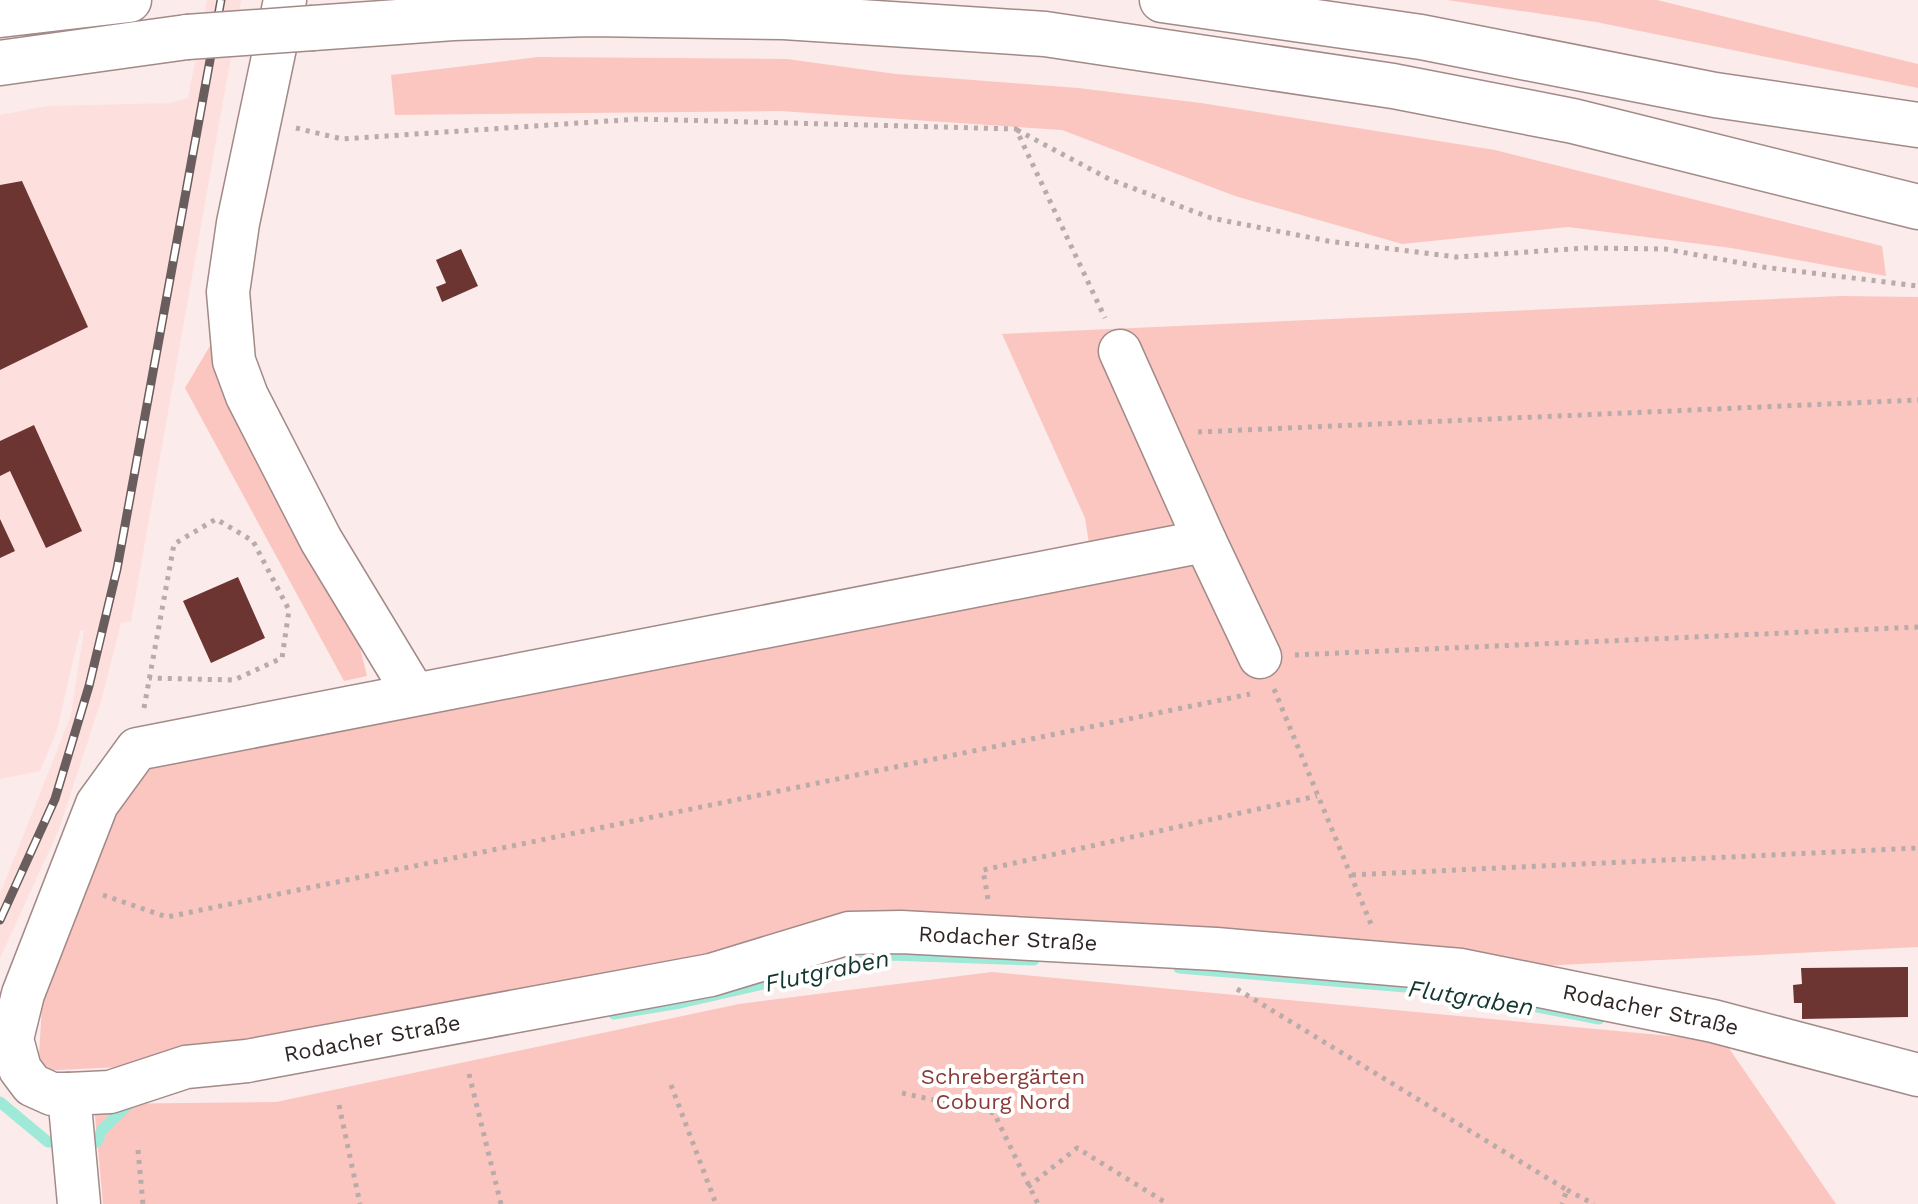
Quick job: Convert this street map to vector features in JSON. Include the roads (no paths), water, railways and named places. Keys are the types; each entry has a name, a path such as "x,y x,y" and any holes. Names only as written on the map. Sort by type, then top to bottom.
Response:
{"highway":[{"path":"0,15 129,0"},
{"path":"1162,0 1421,37 1715,95 1918,125"},
{"path":"0,63 187,37 299,14 453,18 591,14 784,17 1045,34 1393,86 1543,115 1918,207"},
{"path":"1715,95 1918,150"}],"street":[{"path":"299,14 260,119 238,223 228,292 234,361 247,396 321,540 413,692 757,630 1205,541"},
{"path":"1120,351 1267,674"},
{"name":"Rodacher Straße","path":"413,692 137,749 97,804 23,994 12,1039 20,1069 32,1085 52,1094 71,1125 110,1092 186,1067 247,1061 711,975 849,933 901,932 995,937 1386,962 1461,970 1713,1021 1918,1075"},
{"path":"71,1125 79,1204"}],"waterway":[{"name":"Flutgraben","path":"614,1014 680,1003 890,955 1034,960"},
{"name":"Flutgraben","path":"1179,968 1454,991 1599,1019"},
{"name":"Flutgraben","path":"0,1102 48,1142 65,1142"},
{"name":"Flutgraben","path":"82,1142 97,1142 102,1130 130,1103"}],"railway":[{"path":"0,920 55,799 89,686 117,569 221,0"}],"park label":[{"name":"Schrebergärten Coburg Nord","path":"1003,1088"}]}
